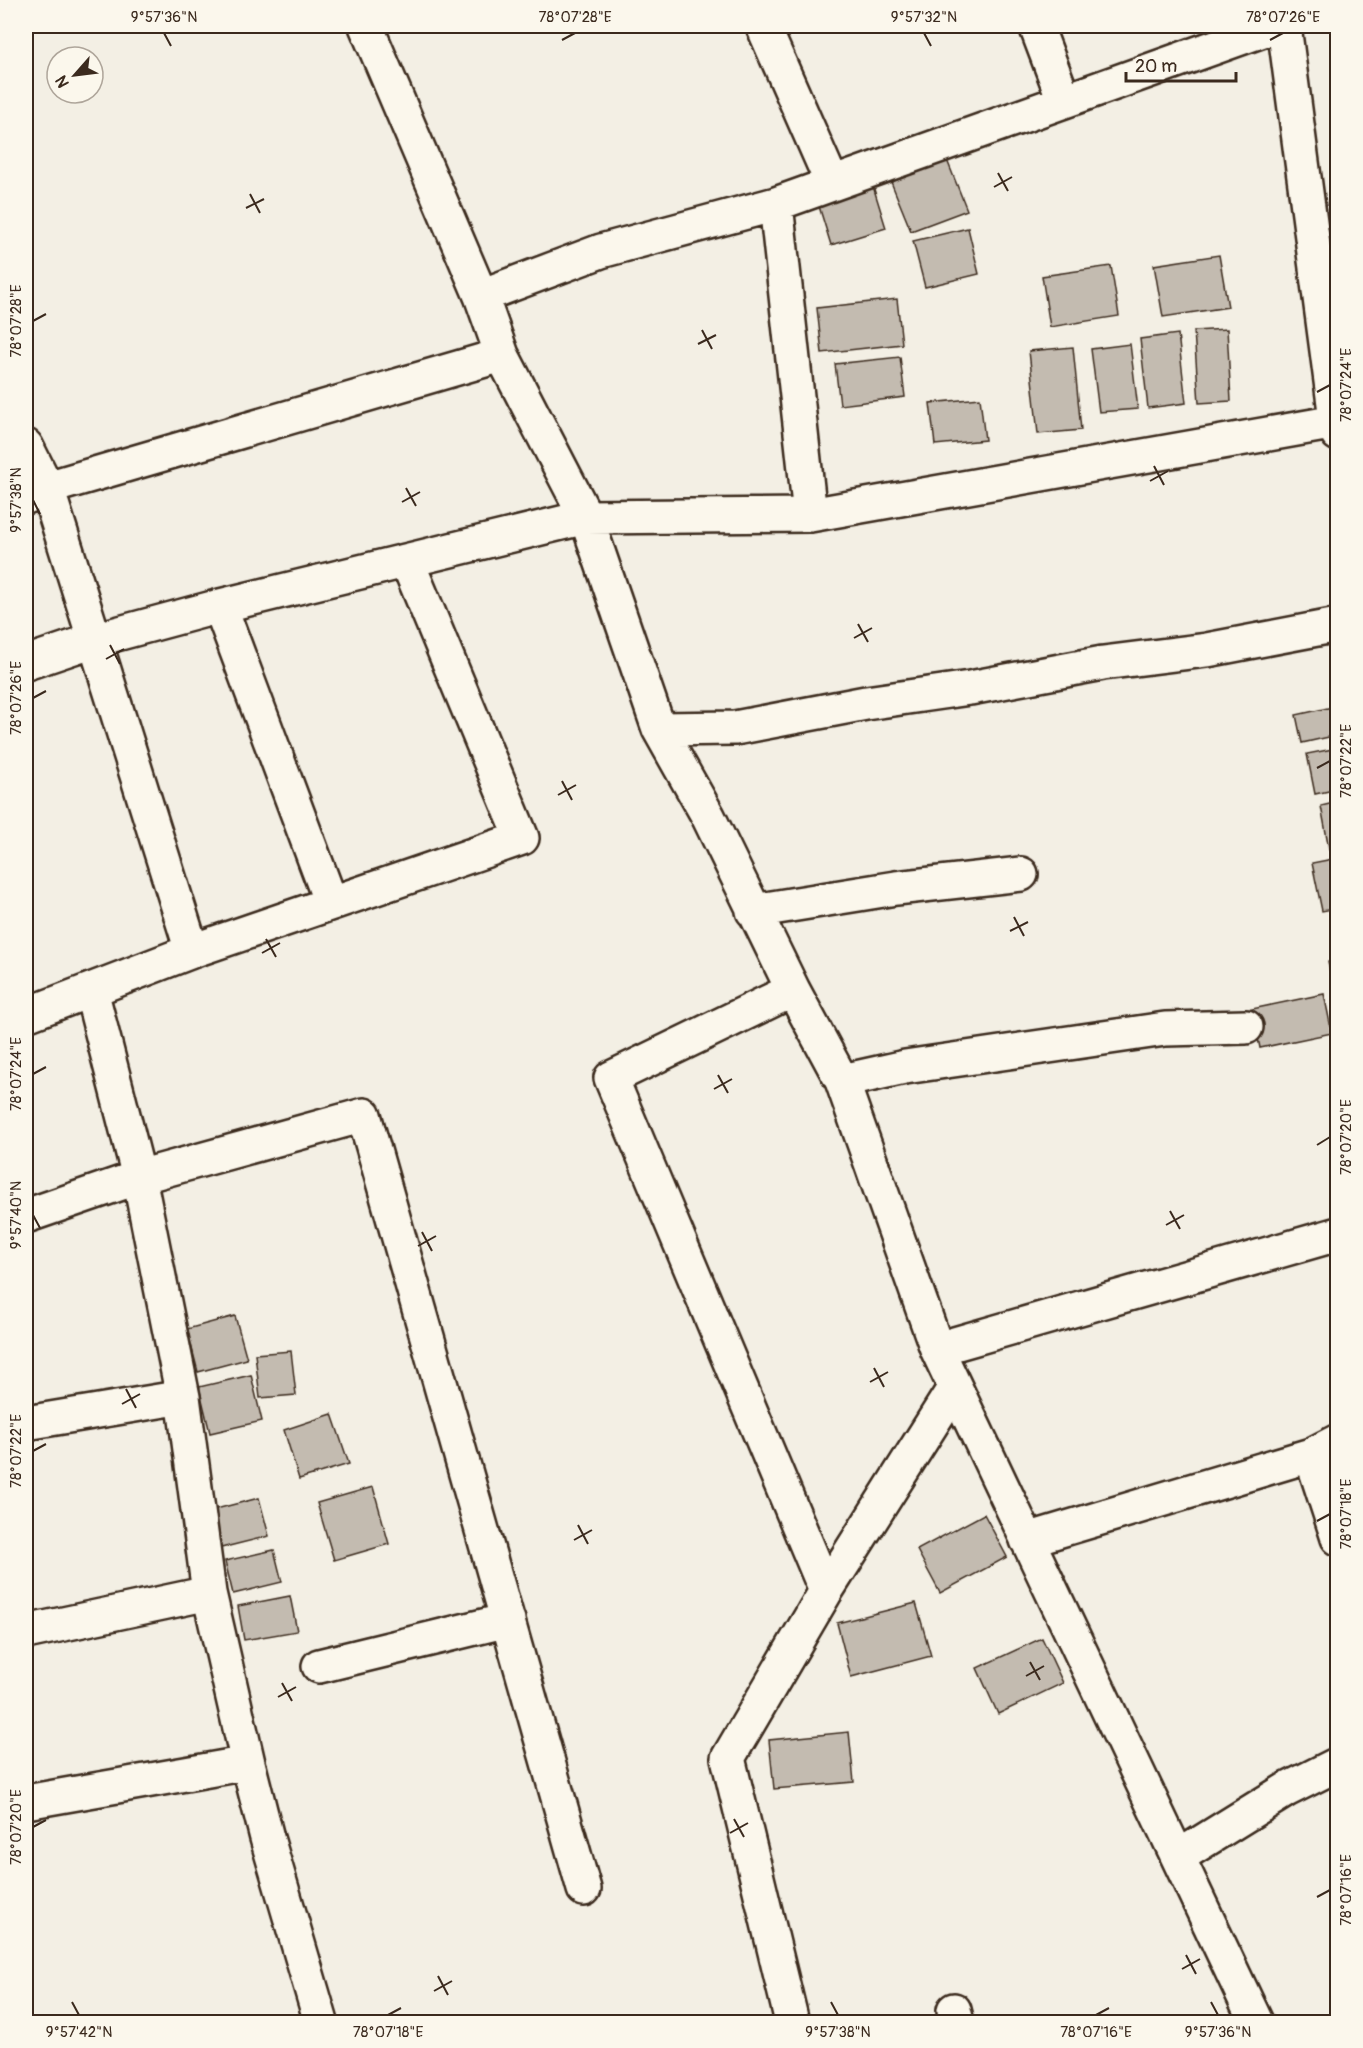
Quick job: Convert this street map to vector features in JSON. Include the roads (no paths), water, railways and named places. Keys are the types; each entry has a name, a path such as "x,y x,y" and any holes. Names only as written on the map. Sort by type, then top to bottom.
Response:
{"street":[{"path":"366,26 481,297 502,355 586,517 659,729 708,816 753,911 842,1081 937,1349 1256,2022"},
{"path":"763,26 832,183"},
{"path":"1036,26 1064,100"},
{"path":"481,297 601,252 776,204 1274,26"},
{"path":"26,663 94,640 220,606 586,517 810,515 1337,428 1284,26"},
{"path":"776,204 810,515"},
{"path":"36,492 502,355"},
{"path":"26,446 36,492 94,640 192,951"},
{"path":"26,1015 192,951 522,838 406,561"},
{"path":"220,606 331,903"},
{"path":"659,729 735,728 866,703 970,688 1103,663 1207,650 1338,625"},
{"path":"753,911 896,888 1022,874"},
{"path":"91,990 139,1177 183,1397 209,1593 267,1838 321,2022"},
{"path":"793,990 611,1078 826,1591"},
{"path":"842,1081 905,1067 1165,1029 1246,1027"},
{"path":"26,1216 139,1177 364,1115 584,1889"},
{"path":"937,1349 1338,1234"},
{"path":"792,2022 728,1758 826,1591 955,1387"},
{"path":"26,1423 183,1397"},
{"path":"1027,1540 1324,1448 1338,1538"},
{"path":"26,1632 209,1593"},
{"path":"319,1666 507,1620"},
{"path":"26,1802 248,1763"},
{"path":"1178,1857 1286,1790 1338,1764"}]}
